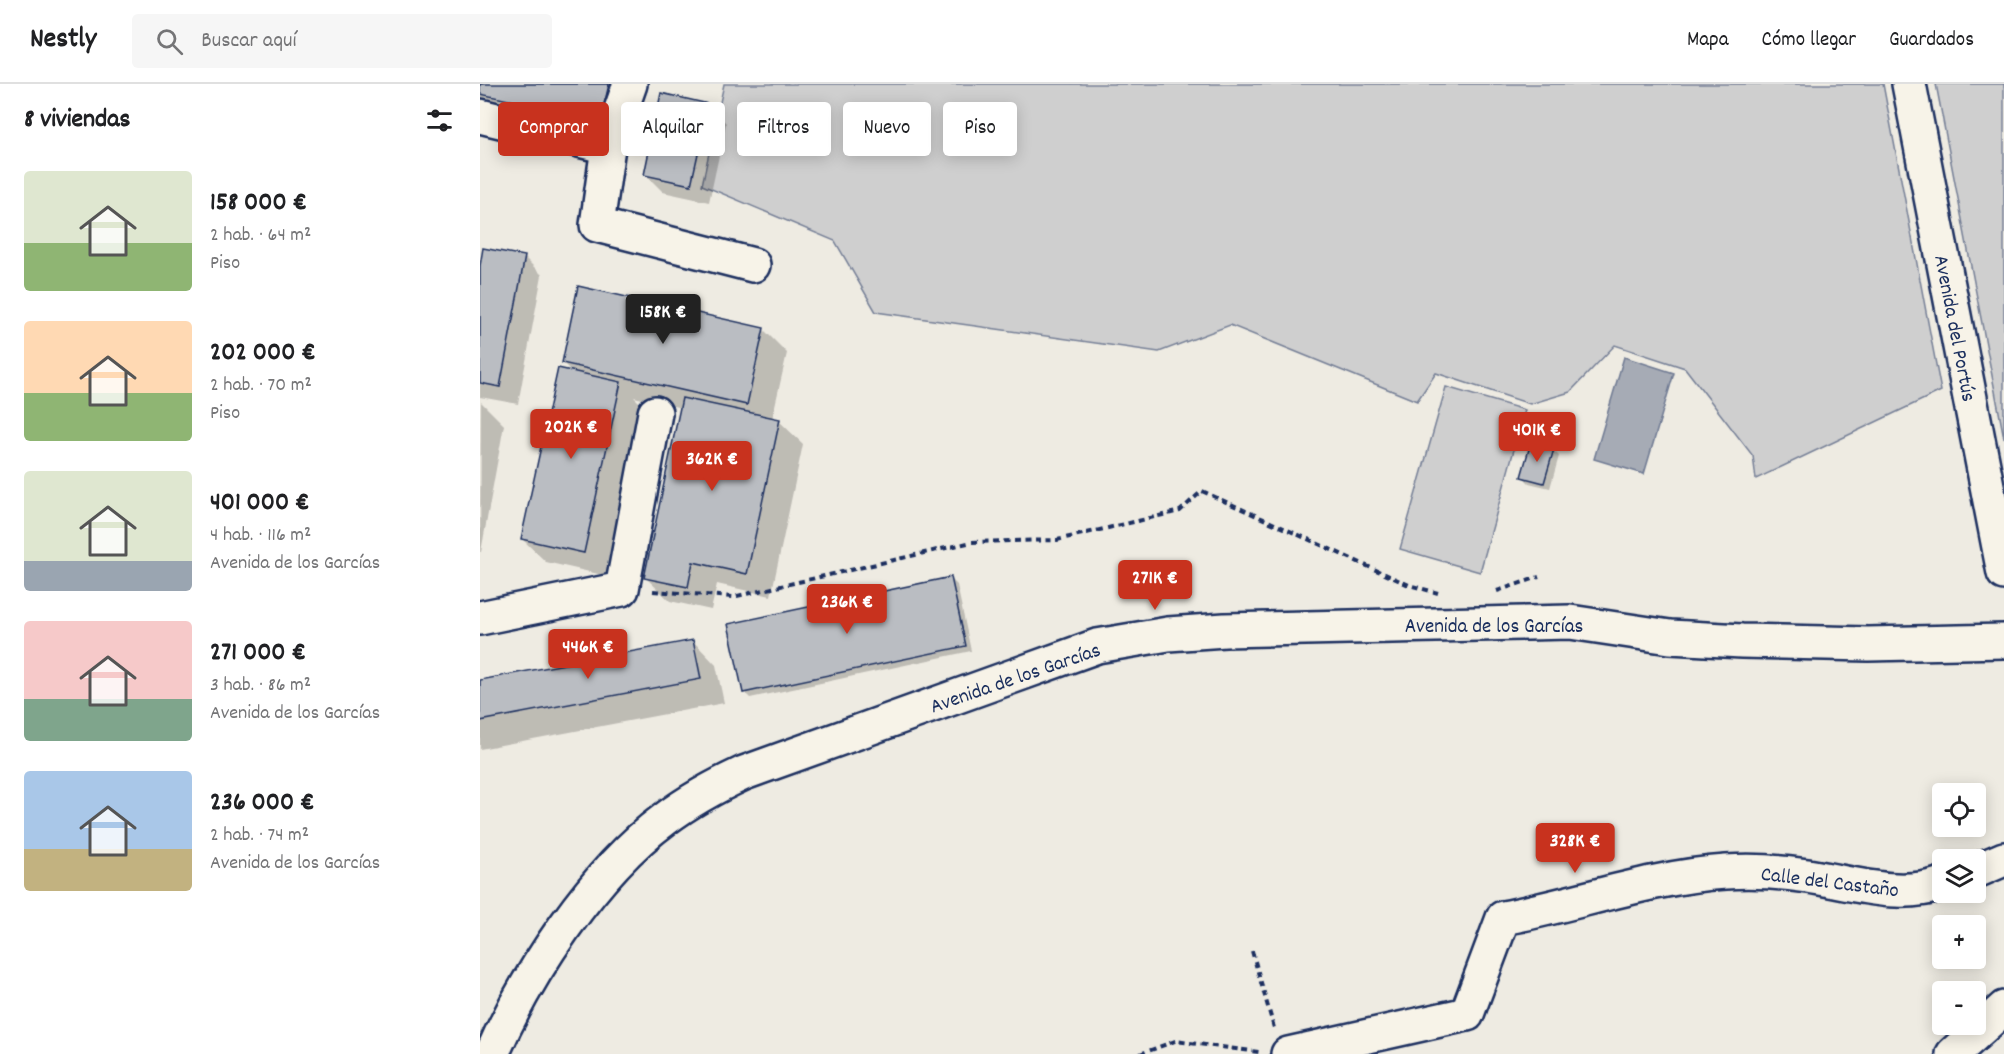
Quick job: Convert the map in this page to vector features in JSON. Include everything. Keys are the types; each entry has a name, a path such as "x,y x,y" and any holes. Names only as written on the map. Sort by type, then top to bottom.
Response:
{"street":[{"path":"609,144 630,84"},
{"name":"Avenida del Portús","path":"1909,84 2004,573"},
{"path":"480,116 498,120"},
{"path":"607,156 597,225 753,265"},
{"path":"480,618 622,589 655,413"},
{"name":"Avenida de los Garcías","path":"492,1054 542,962 587,896 640,840 680,808 714,787 744,773 1097,646 1168,634 1225,630 1570,622 1670,637 1766,642 1868,644 2004,641"},
{"path":"1986,867 2004,859"},
{"name":"Calle del Castaño","path":"1274,1046 1467,1014 1503,918 1554,908 1605,892 1669,879 1728,872 1806,875 1902,891 1919,891 1932,887"},
{"path":"1953,1054 2004,1008"}],"path":[{"path":"622,589 733,597 972,543 1056,540 1180,511 1202,491 1409,585 1448,596"},
{"path":"1488,594 1539,577"},
{"path":"1140,1054 1175,1041 1274,1046 1252,951"}],"shaded area":[{"path":"724,84 1883,84 1941,391 1756,479 1753,456 1685,368 1615,345 1570,392 1530,404 1436,373 1417,401 1230,325 1159,352 876,312 835,241 702,185 708,156 725,156 725,102 720,102"},
{"path":"1936,84 2004,84 2004,438"},
{"path":"1624,357 1674,373 1644,474 1594,459"},
{"path":"1446,387 1525,410 1480,572 1400,549"}],"building":[{"path":"480,84 609,84 605,102 519,102 480,94"},
{"path":"661,93 700,102 659,102"},
{"path":"648,156 697,156 691,185 644,175"},
{"path":"483,248 525,256 500,387 480,383 480,266"},
{"path":"578,286 764,328 747,405 562,363"},
{"path":"558,368 621,382 584,553 521,539"},
{"path":"682,398 780,419 747,574 693,562 688,587 644,578"},
{"path":"1531,442 1554,449 1544,483 1521,477"},
{"path":"951,577 966,646 743,693 728,624"},
{"path":"693,640 701,679 480,721 480,680"}]}
